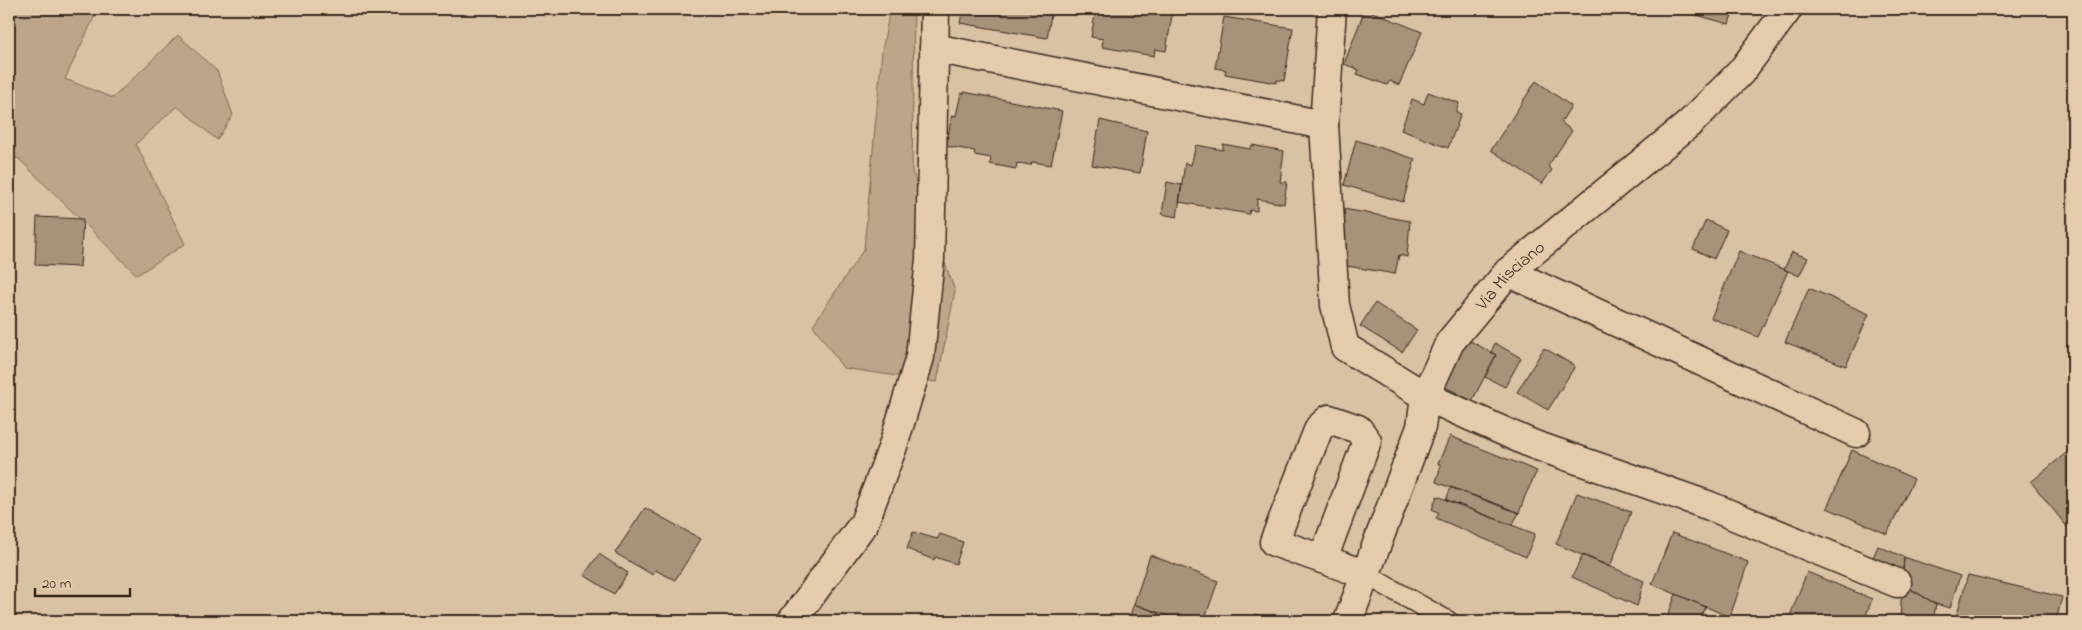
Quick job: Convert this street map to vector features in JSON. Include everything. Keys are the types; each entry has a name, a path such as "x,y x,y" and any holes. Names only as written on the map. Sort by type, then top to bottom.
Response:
{"street":[{"path":"792,621 864,523 893,446 920,357 930,259 935,9"},
{"path":"1332,9 1324,125 1336,304 1345,347 1425,396 1532,444 1710,506 1897,583"},
{"name":"Via Misciano","path":"1348,621 1367,575 1421,427 1425,396 1450,342 1508,272 1690,123 1741,72 1788,9"},
{"path":"934,48 1324,125"},
{"path":"1508,272 1856,433"},
{"path":"1323,559 1367,441 1358,429 1329,419 1319,428 1274,542 1367,575"}],"lane":[{"path":"1367,575 1448,621"}],"shaded area":[{"path":"9,9 98,9 65,79 113,98 178,35 217,71 233,115 217,140 177,106 136,144 185,244 137,275 18,158 9,159"},
{"path":"890,9 914,9 912,171 955,291 937,382 843,368 813,325 864,249 882,51"}],"building":[{"path":"963,9 1052,9 1047,38 960,23"},
{"path":"1096,9 1173,9 1166,51 1155,49 1154,56 1102,47 1103,39 1091,37"},
{"path":"1365,9 1422,32 1399,85 1390,81 1387,85 1357,74 1359,70 1344,64"},
{"path":"1674,9 1734,9 1729,24"},
{"path":"1224,17 1293,28 1284,81 1277,80 1276,83 1225,74 1226,70 1215,68"},
{"path":"1536,81 1571,106 1561,122 1572,131 1548,166 1552,170 1542,184 1491,150"},
{"path":"964,92 1062,111 1051,165 1032,162 1031,165 1017,163 1016,169 990,164 991,158 974,155 975,151 946,146 952,115 956,116 961,93 964,94"},
{"path":"1428,92 1459,103 1456,112 1461,114 1448,148 1401,130 1412,99 1424,104"},
{"path":"1100,120 1147,131 1140,173 1092,165"},
{"path":"1356,140 1415,159 1403,202 1344,185"},
{"path":"1223,144 1250,149 1252,145 1284,151 1280,182 1287,182 1284,204 1257,199 1257,211 1250,210 1249,214 1179,202 1185,163 1191,165 1196,145 1223,150"},
{"path":"1167,182 1182,185 1177,217 1162,214"},
{"path":"1344,209 1410,221 1407,257 1399,255 1395,274 1341,265 1339,244"},
{"path":"37,217 83,219 80,267 35,265"},
{"path":"1706,220 1727,230 1714,259 1693,249"},
{"path":"1739,251 1788,271 1758,337 1711,318"},
{"path":"1792,252 1808,258 1799,276 1784,269"},
{"path":"1809,288 1869,314 1846,366 1785,342"},
{"path":"1375,303 1417,330 1402,352 1360,326"},
{"path":"1463,337 1496,355 1472,401 1438,383"},
{"path":"1495,343 1521,358 1505,387 1485,377 1496,355 1491,352"},
{"path":"1544,348 1575,366 1548,410 1517,392"},
{"path":"1450,436 1537,471 1519,513 1436,482 1441,465 1438,464"},
{"path":"2072,448 2073,524 2068,528 2031,482"},
{"path":"1852,450 1914,479 1887,534 1827,508"},
{"path":"1451,487 1519,513 1512,525 1485,515 1446,500"},
{"path":"1577,493 1631,512 1610,567 1556,544"},
{"path":"1437,496 1535,534 1526,557 1436,518 1439,513 1432,509"},
{"path":"645,508 701,539 675,580 655,570 653,575 615,553"},
{"path":"913,532 937,539 940,534 963,542 956,564 935,557 934,560 907,549"},
{"path":"1672,533 1748,562 1730,617 1652,584"},
{"path":"1878,546 1904,557 1902,584 1868,569"},
{"path":"599,554 628,573 614,594 584,575"},
{"path":"1150,555 1218,581 1204,621 1183,621 1134,604"},
{"path":"1583,555 1644,581 1637,606 1572,577"},
{"path":"1904,557 1960,576 1950,608 1936,604 1902,584"},
{"path":"1807,572 1872,599 1864,621 1788,621"},
{"path":"1968,575 2062,597 2056,621 1955,621"},
{"path":"1902,584 1936,604 1933,621 1900,621"},
{"path":"1676,594 1706,607 1698,621 1674,621 1667,618"},
{"path":"1134,604 1159,613 1156,621 1128,621"},
{"path":"1255,614 1279,621 1253,621"}]}
